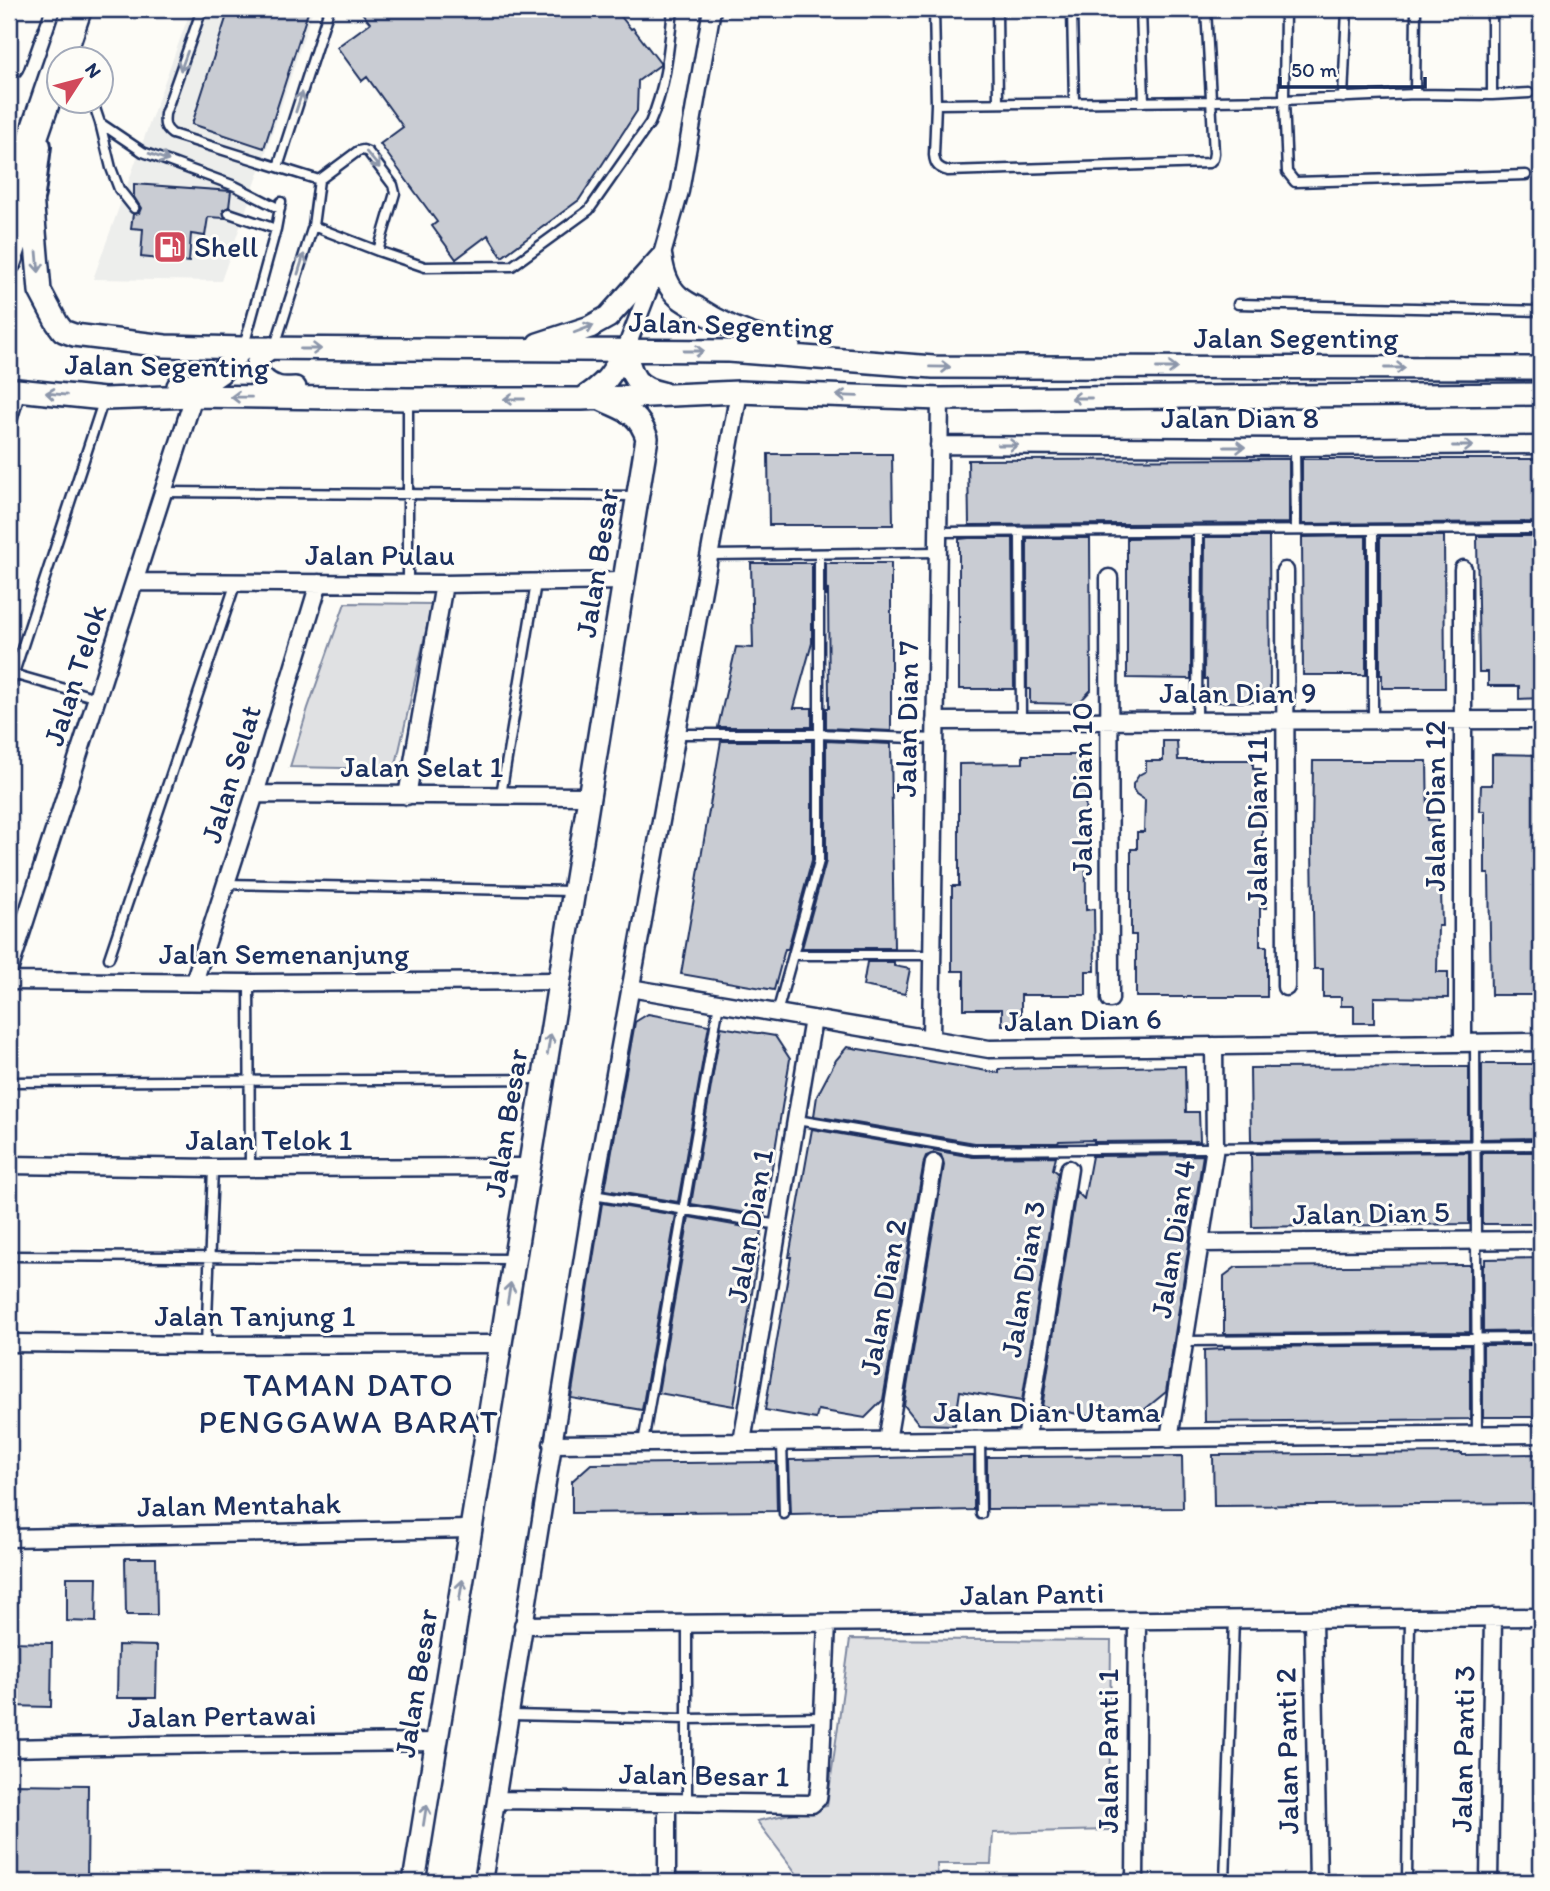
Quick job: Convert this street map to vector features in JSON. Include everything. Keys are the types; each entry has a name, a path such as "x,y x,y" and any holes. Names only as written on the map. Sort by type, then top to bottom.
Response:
{"highway":[{"path":"9,65 29,9"},
{"path":"20,200 42,110 73,20"}],"main road":[{"path":"9,261 20,200"}],"street":[{"path":"590,398 611,376 625,351 661,258 680,191 712,9"},
{"name":"Jalan Segenting","path":"20,200 40,291 63,331 74,335 165,346 729,351 933,368 1541,368"},
{"path":"519,350 590,327 608,317 661,258"},
{"path":"661,258 664,276 677,296 704,313 738,330 767,340 841,354 899,371 940,399"},
{"path":"104,399 208,381 221,372 243,348"},
{"path":"272,349 261,355 258,369 265,381 275,387 363,391 408,399"},
{"path":"625,351 638,384 670,395"},
{"path":"9,417 13,390"},
{"name":"Jalan Segenting","path":"13,390 104,399 194,396 590,398 739,392 940,399 1541,394"},
{"path":"483,1882 593,1195 739,392"},
{"name":"Jalan Telok","path":"9,971 194,396"},
{"name":"Jalan Besar","path":"414,1882 647,438 635,416 590,398"},
{"name":"Jalan Dian 7","path":"930,1039 940,399"},
{"name":"Jalan Dian 8","path":"940,445 1541,445"},
{"name":"Jalan Dian 12","path":"1463,569 1469,1043"},
{"name":"Jalan Dian 11","path":"1285,571 1286,988"},
{"name":"Jalan Dian 10","path":"1109,578 1110,999"},
{"name":"Jalan Pulau","path":"135,582 444,584 624,581"},
{"name":"Jalan Selat","path":"194,982 319,583"},
{"path":"407,796 444,584"},
{"name":"Jalan Dian 9","path":"935,721 1541,719"},
{"name":"Jalan Selat 1","path":"255,794 589,796"},
{"name":"Jalan Semenanjung","path":"9,981 559,981"},
{"name":"Jalan Dian 6","path":"629,988 989,1049 1541,1042"},
{"name":"Jalan Dian 1","path":"742,1443 813,1018"},
{"name":"Jalan Dian 4","path":"1169,1439 1216,1147 1214,1046"},
{"name":"Jalan Dian 2","path":"887,1441 934,1163"},
{"name":"Jalan Telok 1","path":"9,1166 529,1167"},
{"name":"Jalan Dian 3","path":"1026,1440 1069,1169"},
{"name":"Jalan Dian 5","path":"1200,1242 1541,1240"},
{"name":"Jalan Tanjung 1","path":"9,1343 501,1344"},
{"name":"Jalan Dian Utama","path":"552,1444 1541,1434"},
{"name":"Jalan Mentahak","path":"9,1538 471,1529"},
{"name":"Jalan Panti 3","path":"1489,1882 1493,1617"},
{"name":"Jalan Panti","path":"523,1625 1541,1617"},
{"name":"Jalan Panti 2","path":"1313,1619 1318,1882"},
{"name":"Jalan Panti 1","path":"1135,1882 1137,1620"},
{"name":"Jalan Besar 1","path":"496,1800 812,1804 818,1798 820,1783 827,1623"},
{"name":"Jalan Pertawai","path":"9,1748 437,1742"},
{"path":"667,1803 667,1882"}],"lane":[{"path":"202,9 165,114 164,125 172,134 319,180"},
{"path":"278,167 329,9"},
{"path":"313,226 425,267 512,266 589,209 650,123 667,64 673,9"},
{"path":"934,9 935,163 940,169 948,171 1205,164 1213,159 1206,9"},
{"path":"997,9 998,103"},
{"path":"1072,9 1074,102"},
{"path":"1141,9 1143,102"},
{"path":"1285,9 1284,100 1287,172 1295,181 1526,175"},
{"path":"1343,97 1347,9"},
{"path":"1415,94 1416,9"},
{"path":"1492,9 1492,95"},
{"path":"73,20 77,46"},
{"path":"936,104 1284,100 1415,94 1529,93"},
{"path":"98,116 119,189 134,208"},
{"path":"100,123 143,152 281,205 243,348"},
{"path":"272,349 313,226 319,180 363,150 368,152 393,186 395,193 378,251"},
{"path":"229,213 276,229"},
{"path":"1238,304 1541,311"},
{"path":"9,688 11,674 104,399"},
{"path":"408,399 408,583"},
{"path":"1295,447 1296,530"},
{"path":"163,492 638,496"},
{"path":"938,532 1541,529"},
{"path":"1373,530 1373,720"},
{"path":"1197,721 1198,531"},
{"path":"1020,532 1021,722"},
{"path":"709,555 938,552"},
{"path":"777,1013 819,861 819,555"},
{"path":"109,958 236,582"},
{"path":"501,794 536,583"},
{"path":"11,674 98,698"},
{"path":"676,734 819,734 935,739"},
{"path":"226,884 574,891"},
{"path":"793,955 932,955"},
{"path":"249,983 250,1168"},
{"path":"643,1443 719,1003"},
{"path":"1469,1043 1475,1145 1477,1435"},
{"path":"9,1082 544,1079"},
{"path":"797,1120 974,1150 1541,1145"},
{"path":"206,1345 213,1168"},
{"path":"593,1195 779,1225"},
{"path":"9,1256 514,1259"},
{"path":"1185,1341 1541,1338"},
{"path":"980,1440 981,1514"},
{"path":"782,1442 783,1514"},
{"path":"1407,1882 1410,1618"},
{"path":"1225,1882 1234,1619"},
{"path":"687,1625 687,1803"},
{"path":"511,1715 822,1717"}],"shaded area":[{"path":"191,9 313,9 221,281 93,279"},
{"path":"345,603 432,604 395,769 290,767"},
{"path":"850,1639 1111,1641 1109,1830 993,1833 991,1864 937,1864 938,1882 803,1882 757,1821 827,1806"}],"building":[{"path":"229,9 309,9 264,148 192,124"},
{"path":"359,9 615,9 631,29 633,28 660,65 638,81 637,111 579,200 502,257 488,235 456,259 432,226 437,222 380,144 403,127 367,77 362,81 337,47 370,23"},
{"path":"134,184 231,191 229,207 223,210 225,218 208,217 205,236 191,234 189,262 141,257 143,229 131,228 133,214 139,213 141,208 134,197"},
{"path":"768,454 892,454 893,525 769,525"},
{"path":"1289,459 1289,523 969,525 968,460"},
{"path":"1302,459 1541,459 1541,522 1302,524"},
{"path":"1366,536 1366,675 1303,675 1302,537"},
{"path":"1380,536 1444,536 1445,688 1382,688"},
{"path":"1477,536 1541,536 1541,698 1519,699 1519,686 1488,686 1488,672 1479,672"},
{"path":"1191,537 1191,679 1127,678 1127,538"},
{"path":"1205,537 1269,537 1270,689 1255,702 1207,702 1207,679 1204,679"},
{"path":"1013,538 1014,689 959,689 959,539"},
{"path":"1027,538 1090,538 1091,690 1078,704 1030,703 1030,689 1027,689"},
{"path":"751,563 812,563 812,643 794,708 812,708 812,727 718,727 736,647 753,648"},
{"path":"826,563 891,563 891,731 826,728 826,708 829,708"},
{"path":"721,741 812,741 812,860 774,990 681,974"},
{"path":"826,741 891,744 894,948 802,948 826,861"},
{"path":"1163,741 1177,741 1178,760 1253,760 1253,769 1261,769 1261,785 1266,785 1266,812 1262,812 1260,883 1265,883 1266,908 1260,908 1260,946 1267,946 1267,997 1136,997 1136,935 1131,935 1131,849 1137,849 1137,832 1144,832 1145,800 1136,794 1133,784 1139,775 1146,771 1146,761 1163,761"},
{"path":"1492,754 1541,755 1541,995 1491,995 1489,874 1485,874 1485,811 1480,811 1481,785 1492,785"},
{"path":"1023,755 1085,755 1086,910 1094,909 1095,971 1086,971 1086,995 1021,995 1021,1025 1002,1025 1002,1009 964,1009 964,971 952,971 952,886 959,886 959,764 1023,763"},
{"path":"1313,761 1427,761 1428,820 1439,820 1442,926 1438,926 1437,972 1448,972 1448,998 1374,997 1374,1023 1354,1023 1354,1006 1341,1006 1341,997 1323,997 1323,969 1314,969"},
{"path":"867,962 894,962 894,966 910,969 905,994 863,986"},
{"path":"648,1014 709,1025 678,1202 605,1190 635,1022"},
{"path":"721,1027 775,1036 790,1059 764,1216 691,1204"},
{"path":"847,1047 999,1073 999,1069 1185,1066 1186,1112 1199,1112 1200,1141 975,1143 814,1116 817,1096 836,1060"},
{"path":"1482,1064 1541,1064 1541,1138 1482,1139"},
{"path":"1469,1067 1469,1139 1251,1141 1250,1068"},
{"path":"812,1129 973,1157 1056,1156 1053,1169 1058,1173 1022,1401 960,1391 955,1425 919,1424 904,1405 944,1165 941,1155 935,1153 926,1156 924,1161 883,1400 865,1418 818,1410 816,1419 765,1410"},
{"path":"1469,1152 1469,1224 1252,1227 1251,1154"},
{"path":"1482,1152 1541,1152 1541,1224 1482,1224"},
{"path":"1203,1155 1166,1392 1138,1415 1095,1410 1093,1417 1042,1407 1076,1191 1084,1199 1092,1156"},
{"path":"602,1203 676,1215 642,1410 571,1398"},
{"path":"689,1217 762,1230 734,1406 658,1393"},
{"path":"1541,1258 1541,1331 1483,1332 1485,1259"},
{"path":"1470,1265 1470,1332 1224,1334 1224,1276 1236,1267"},
{"path":"1470,1345 1470,1419 1205,1422 1204,1350 1224,1347"},
{"path":"1483,1345 1541,1345 1541,1417 1483,1417"},
{"path":"1541,1454 1541,1503 1214,1506 1213,1455"},
{"path":"974,1456 974,1510 791,1514 789,1460"},
{"path":"1182,1456 1183,1508 987,1509 987,1457"},
{"path":"776,1462 777,1511 572,1513 572,1481 591,1464"},
{"path":"125,1558 156,1558 157,1615 126,1615"},
{"path":"67,1577 97,1577 96,1622 67,1621"},
{"path":"9,1642 52,1643 51,1707 9,1706"},
{"path":"118,1645 157,1646 156,1698 117,1698"},
{"path":"9,1784 88,1785 87,1882 9,1882"}],"place":[{"name":"Shell","path":"170,247"}],"district":[{"name":"TAMAN DATO PENGGAWA BARAT","path":"349,1404"}]}
